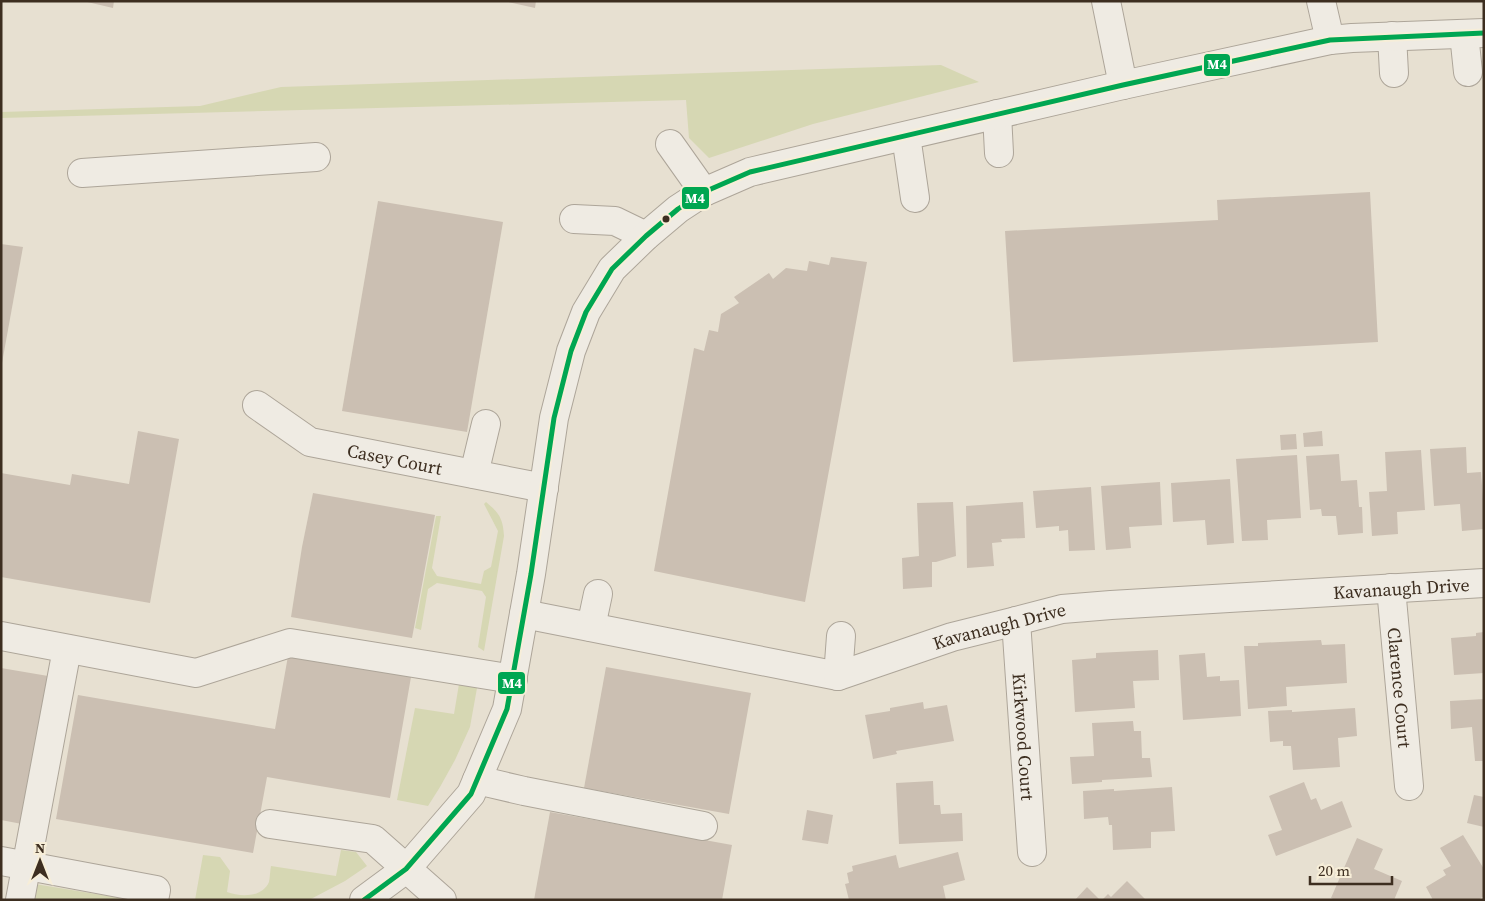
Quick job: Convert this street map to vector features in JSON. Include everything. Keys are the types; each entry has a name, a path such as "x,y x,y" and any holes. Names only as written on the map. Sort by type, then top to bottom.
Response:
{"street":[{"path":"1106,1 1123,85"},
{"path":"1321,1 1330,40"},
{"path":"364,900 406,869 471,794 507,709 524,614 554,418 572,350 586,312 612,269 646,236 678,209 704,192 750,172 1123,85 1330,40 1474,33 1468,72"},
{"path":"1392,36 1394,73"},
{"path":"997,114 999,153"},
{"path":"906,136 915,198"},
{"path":"670,144 704,192"},
{"path":"82,173 316,157"},
{"path":"574,219 614,221 646,236"},
{"name":"Casey Court","path":"257,405 310,442 544,488"},
{"path":"474,474 486,424"},
{"name":"Kavanaugh Drive","path":"838,676 952,637 1062,609 1484,583"},
{"name":"Clarence Court","path":"1391,588 1409,786"},
{"path":"591,627 598,594"},
{"path":"524,614 838,676 841,636"},
{"name":"Kirkwood Court","path":"1016,620 1032,852"},
{"path":"1,636 196,673 290,643 513,679"},
{"path":"20,900 14,863 67,649"},
{"path":"477,780 703,826"},
{"path":"270,824 373,839 442,900"},
{"path":"14,863 156,890 154,900"}],"green space":[{"path":"941,65 979,82 813,124 709,158 689,138 686,100 1,118 1,112 200,106 281,87"},
{"path":"486,502 499,516 503,525 504,536 484,651 478,647 486,597 482,591 437,583 428,589 421,630 415,628 436,516 441,516 432,568 437,576 481,584 484,571 491,567 498,531 484,504"},
{"path":"459,684 477,688 470,727 455,760 428,806 397,800 415,708 454,714"},
{"path":"341,850 356,852 367,866 345,881 309,900 195,900 203,855 220,857 230,871 227,892 238,895 250,895 256,894 266,887 269,882 271,866 336,876"},
{"path":"35,884 120,898 122,900 40,900 32,898"}],"building":[{"path":"83,1 114,1 113,8"},
{"path":"504,1 536,1 535,8"},
{"path":"1370,192 1378,342 1013,362 1005,231 1218,220 1217,200"},
{"path":"378,201 503,222 467,432 342,411"},
{"path":"1,244 23,247 2,363 1,363"},
{"path":"831,257 867,262 805,602 654,571 694,348 704,351 709,330 718,332 721,314 739,303 734,297 769,273 773,279 786,268 807,271 809,261 829,265"},
{"path":"138,431 179,439 150,603 1,577 1,473 70,485 72,474 129,484"},
{"path":"1322,431 1323,446 1304,447 1303,433"},
{"path":"1296,434 1297,449 1281,450 1280,435"},
{"path":"1466,447 1467,473 1481,472 1484,499 1484,529 1462,531 1460,504 1434,506 1430,449"},
{"path":"1421,450 1425,510 1397,512 1398,534 1372,536 1369,492 1387,491 1385,452"},
{"path":"1339,454 1341,481 1357,480 1359,507 1362,507 1363,533 1338,535 1336,516 1322,516 1321,509 1310,510 1306,456"},
{"path":"1297,455 1301,518 1267,520 1268,540 1242,541 1236,459"},
{"path":"1230,479 1234,543 1207,545 1205,520 1173,522 1171,483"},
{"path":"1160,482 1162,525 1129,527 1131,548 1106,550 1101,486"},
{"path":"1091,487 1095,550 1069,551 1068,530 1059,531 1059,526 1036,528 1033,491"},
{"path":"313,493 435,515 412,638 291,617"},
{"path":"953,502 956,556 932,562 932,587 903,589 902,558 919,556 917,503"},
{"path":"1023,502 1025,538 1001,539 1002,542 992,543 994,566 967,568 966,506"},
{"path":"1484,632 1484,673 1454,675 1451,638 1476,636 1476,633"},
{"path":"1321,640 1322,645 1345,644 1347,683 1286,687 1287,706 1248,709 1244,646 1258,646 1258,643"},
{"path":"1158,650 1159,680 1133,681 1135,708 1075,712 1072,660 1096,658 1096,653"},
{"path":"1205,653 1207,677 1220,676 1220,681 1239,680 1241,716 1183,720 1179,655"},
{"path":"288,656 411,677 390,798 267,777 253,853 56,819 78,695 275,729"},
{"path":"606,667 751,693 729,814 584,788"},
{"path":"1,668 48,676 22,824 1,820"},
{"path":"1484,699 1484,761 1475,761 1472,727 1451,729 1450,701"},
{"path":"923,702 924,709 947,705 954,741 896,751 897,754 873,759 865,715 890,711 890,708"},
{"path":"1355,708 1357,736 1338,738 1340,767 1293,770 1291,746 1283,746 1283,741 1270,742 1268,711 1292,710 1292,712"},
{"path":"1133,721 1134,731 1141,731 1142,758 1150,758 1152,777 1072,784 1070,757 1094,756 1092,723"},
{"path":"933,781 934,805 940,805 941,814 962,813 963,841 899,844 896,783"},
{"path":"1304,782 1311,800 1316,798 1321,810 1342,801 1352,827 1276,856 1268,835 1282,830 1269,796"},
{"path":"1172,787 1175,831 1151,832 1151,848 1113,850 1112,825 1109,825 1108,817 1084,819 1083,791"},
{"path":"1474,795 1484,797 1484,827 1467,823"},
{"path":"807,810 833,815 828,844 802,840"},
{"path":"550,812 732,845 722,900 534,900"},
{"path":"1463,835 1484,869 1484,896 1478,900 1433,900 1426,887 1446,875 1443,870 1451,866 1440,848"},
{"path":"1357,838 1383,849 1374,869 1402,881 1394,900 1335,900 1331,898"},
{"path":"958,852 965,880 943,886 946,900 849,900 845,884 849,883 847,873 853,871 852,866 896,855 899,868"},
{"path":"1127,881 1146,900 1102,900 1108,894 1111,897"},
{"path":"1087,887 1100,900 1075,900"}],"transit line":[{"name":"M4","path":"364,900 406,869 471,794 507,709 531,574 554,418 571,351 586,312 612,269 646,236 678,209 704,192 750,172 1123,85 1330,40 1484,33"}]}
